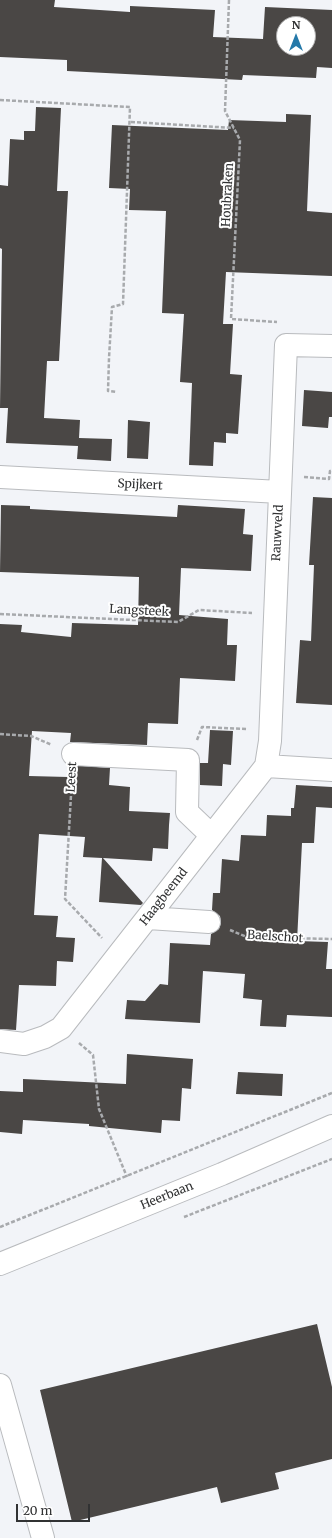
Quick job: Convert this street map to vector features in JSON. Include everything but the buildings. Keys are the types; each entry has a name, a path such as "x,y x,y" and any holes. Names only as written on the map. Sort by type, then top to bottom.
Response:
{"street":[{"path":"286,345 332,346"},
{"name":"Rauwveld","path":"266,766 270,730 286,345"},
{"name":"Spijkert","path":"0,476 280,484"},
{"name":"Leest","path":"73,754 188,760"},
{"path":"188,760 187,812 211,835"},
{"path":"266,766 332,770"},
{"name":"Haagbeemd","path":"0,1041 24,1044 45,1037 61,1028 266,766"},
{"path":"148,918 209,922"},
{"name":"Heerbaan","path":"0,1264 222,1174 332,1126"},
{"path":"0,1386 43,1538"}],"path":[{"name":"Houbraken","path":"229,0 225,111 240,140 232,319 285,323 286,345"},
{"path":"0,100 130,107 131,122 123,304 112,307 109,358 108,391 117,392"},
{"path":"131,122 234,128"},
{"path":"280,484 329,479 330,471 332,471"},
{"name":"Langsteek","path":"0,614 178,622 199,610 275,614"},
{"path":"188,760 202,727 270,730"},
{"path":"0,734 31,736 73,754"},
{"name":"Leest","path":"73,754 65,899 118,956"},
{"name":"Baelschot","path":"209,922 247,937 332,939"},
{"path":"61,1028 93,1055 99,1109 127,1177"},
{"path":"0,1227 332,1093"}]}
